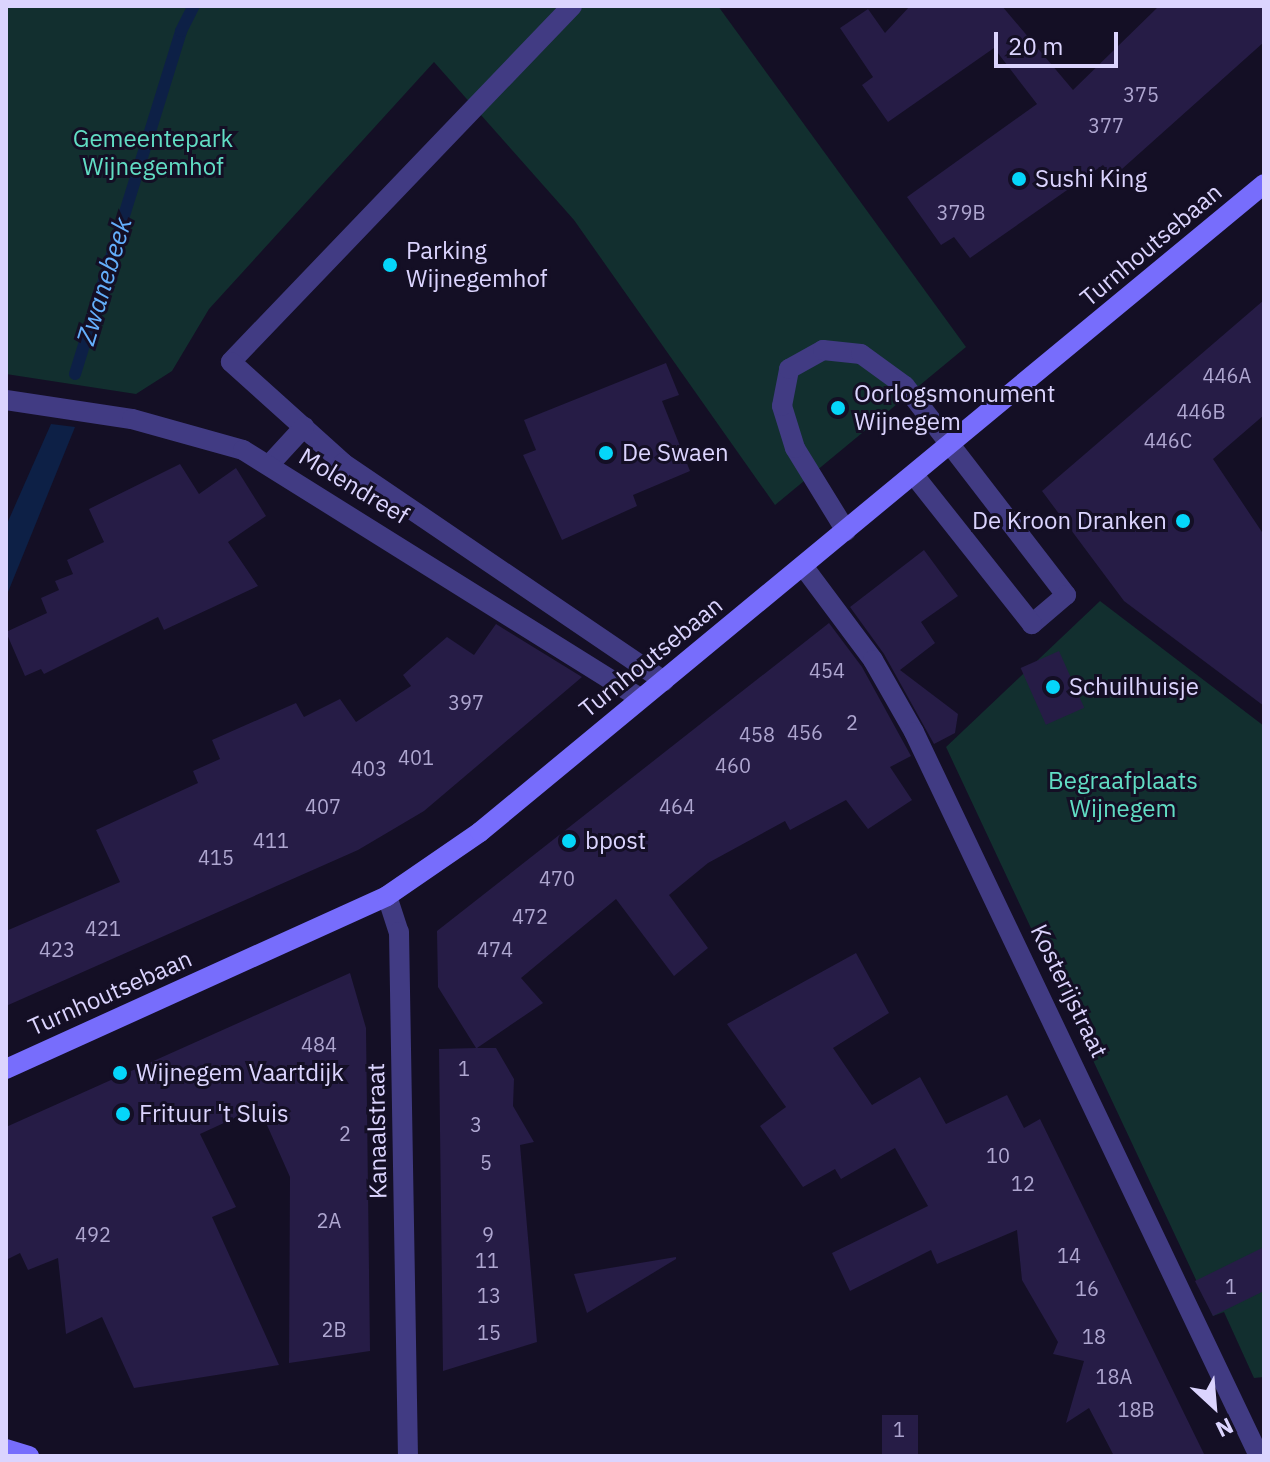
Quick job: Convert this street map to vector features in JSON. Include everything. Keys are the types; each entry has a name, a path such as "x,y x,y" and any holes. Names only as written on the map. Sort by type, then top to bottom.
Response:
{"main road":[{"name":"Turnhoutsebaan","path":"6,1069 387,896 480,832 1264,184"},
{"path":"6,1449 29,1456"}],"street":[{"path":"572,6 231,362 343,463 664,681"},
{"path":"846,531 823,500 787,426 783,381 801,357 823,350 861,354 905,386 953,444 1066,595 1032,624 914,475"},
{"name":"Molendreef","path":"6,400 181,429 269,465 641,699"},
{"path":"269,465 304,427"},
{"name":"Kosterijstraat","path":"803,566 873,660 955,813 1259,1456"},
{"name":"Kanaalstraat","path":"387,896 399,932 408,1456"}],"green space":[{"name":"Gemeentepark Wijnegemhof","path":"6,6 718,6 966,347 775,505 574,220 434,62 209,309 172,371 136,394 6,374"},
{"name":"Begraafplaats Wijnegem","path":"1100,601 1264,726 1264,1377 1254,1378 1224,1312 1213,1316 946,747"}],"water":[{"path":"51,424 75,427 6,597 6,526"}],"building":[{"path":"910,6 1002,6 1073,90 1159,6 1264,6 1264,42 1113,177 1103,165 970,258 954,237 941,245 907,197 1037,104 994,48 888,122 862,85 873,77 840,28 868,9 885,33"},
{"path":"1264,300 1264,415 1213,459 1264,535 1264,706 1124,601 1042,491"},
{"name":"De Swaen","path":"666,363 679,395 662,401 690,471 633,495 637,506 562,540 523,455 536,450 524,420"},
{"path":"180,464 199,494 236,468 266,516 228,542 258,586 164,630 158,617 44,674 41,669 25,676 6,632 47,613 41,598 59,590 55,581 73,574 67,560 104,542 89,509"},
{"path":"924,550 958,596 921,622 935,643 900,670 958,714 955,733 934,744 884,654 850,607"},
{"path":"829,623 862,667 911,756 890,767 912,800 868,829 846,800 790,830 785,821 708,863 669,895 708,948 674,976 616,899 521,978 543,1003 477,1048 496,1048 514,1079 513,1106 534,1142 520,1145 537,1342 443,1371 439,1049 476,1048 438,987 437,931"},
{"path":"496,624 582,677 424,811 358,850 6,1006 6,931 120,882 96,830 198,783 193,771 220,759 212,740 296,703 304,717 340,699 356,722 411,686 403,675 447,637 474,655"},
{"name":"Schuilhuisje","path":"1059,651 1084,708 1046,725 1021,668"},
{"path":"856,953 889,1013 833,1048 872,1105 920,1077 946,1124 1007,1095 1024,1128 1040,1119 1205,1456 1114,1456 1089,1408 1066,1423 1084,1361 1053,1354 1058,1342 1022,1280 1017,1230 937,1264 931,1250 850,1291 832,1253 928,1206 895,1148 841,1179 835,1169 803,1187 760,1126 786,1107 727,1024"},
{"path":"350,973 366,1028 370,1351 289,1363 290,1177 259,1107 200,1134 236,1207 212,1217 279,1365 134,1388 102,1317 66,1334 58,1258 28,1270 20,1253 6,1260 6,1127"},
{"path":"1264,1247 1264,1291 1213,1316 1195,1281"},
{"path":"676,1259 587,1313 574,1274"},
{"path":"882,1415 918,1415 918,1456 882,1456"}],"waterway":[{"name":"Zwanebeek","path":"75,374 181,31 194,6"}],"place":[{"name":"Sushi King","path":"1019,179"},
{"name":"Parking Wijnegemhof","path":"390,265"},
{"name":"Oorlogsmonument Wijnegem","path":"838,408"},
{"name":"De Swaen","path":"606,453"},
{"name":"De Kroon Dranken","path":"1183,521"},
{"name":"Schuilhuisje","path":"1053,687"},
{"name":"bpost","path":"569,841"},
{"name":"Wijnegem Vaartdijk","path":"120,1073"},
{"name":"Frituur 't Sluis","path":"123,1114"}]}
